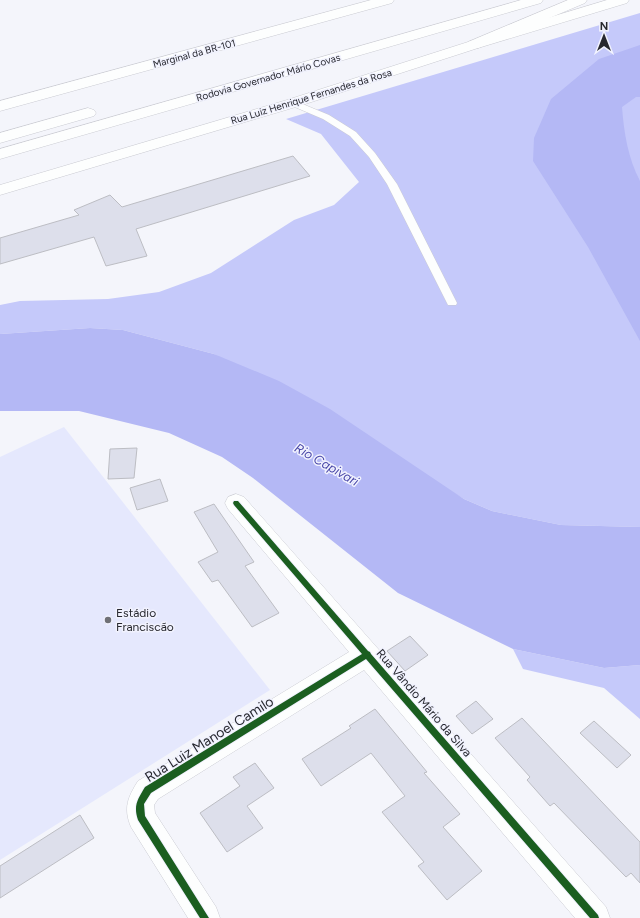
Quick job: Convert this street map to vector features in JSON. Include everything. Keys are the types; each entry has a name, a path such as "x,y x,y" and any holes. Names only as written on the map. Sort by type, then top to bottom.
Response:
{"main road":[{"name":"Marginal da BR-101","path":"0,106 387,0"},
{"name":"Rodovia Governador Mário Covas","path":"190,84 488,0"},
{"name":"Rodovia Governador Mário Covas","path":"0,154 536,0"},
{"path":"473,45 580,0"},
{"name":"Rua Luiz Henrique Fernandes da Rosa","path":"0,190 293,103 473,45 622,0"},
{"path":"0,138 99,110"},
{"name":"Rua Vândio Mário da Silva","path":"236,503 595,918"},
{"name":"Rua Luiz Manoel Camilo","path":"205,918 141,817 140,803 148,790 368,654"}],"lane":[{"path":"293,103 326,117 353,134 372,155 392,184 452,303"}],"shaded area":[{"path":"640,13 640,527 561,525 492,511 464,499 214,354 123,330 90,328 0,334 0,305 20,301 108,299 159,292 211,273 294,220 334,205 359,182 321,134 286,119"},
{"name":"Estádio Franciscão","path":"64,427 270,690 0,860 0,457"},
{"path":"513,649 604,668 640,665 640,719 604,688 523,669"}],"water":[{"path":"640,45 640,97 636,97 622,107 627,145 632,163 640,181 640,341 588,247 533,161 534,138 551,99 599,59"},
{"name":"Rio Capivari","path":"90,328 123,330 214,354 279,381 330,409 464,499 492,511 561,525 640,527 640,665 604,668 513,649 398,593 253,478 222,457 169,433 79,411 0,411 0,334"}],"building":[{"path":"293,156 310,176 136,229 147,256 106,266 94,237 0,264 0,238 79,215 74,210 110,195 122,207"},
{"path":"137,448 134,478 108,479 110,449"},
{"path":"160,479 168,501 137,510 130,488"},
{"path":"214,504 254,562 245,566 279,613 252,627 218,580 212,582 198,562 218,552 194,512"},
{"path":"410,636 428,655 405,671 387,651"},
{"path":"476,701 493,719 472,734 456,716"},
{"path":"375,709 427,772 424,773 460,814 443,827 482,871 447,900 418,866 424,862 382,812 405,796 371,753 321,786 302,759 351,728 349,726"},
{"path":"522,718 640,842 640,883 631,873 626,877 554,803 550,806 527,780 530,777 495,738"},
{"path":"594,721 631,755 617,768 580,733"},
{"path":"255,763 274,788 247,806 263,828 227,852 200,813 240,786 233,777"},
{"path":"80,815 94,838 0,898 0,866"}],"cycle path":[{"path":"236,503 595,918"},
{"path":"205,918 141,817 140,803 148,790 368,654"}],"place":[{"name":"Estádio Franciscão","path":"108,620"}]}
